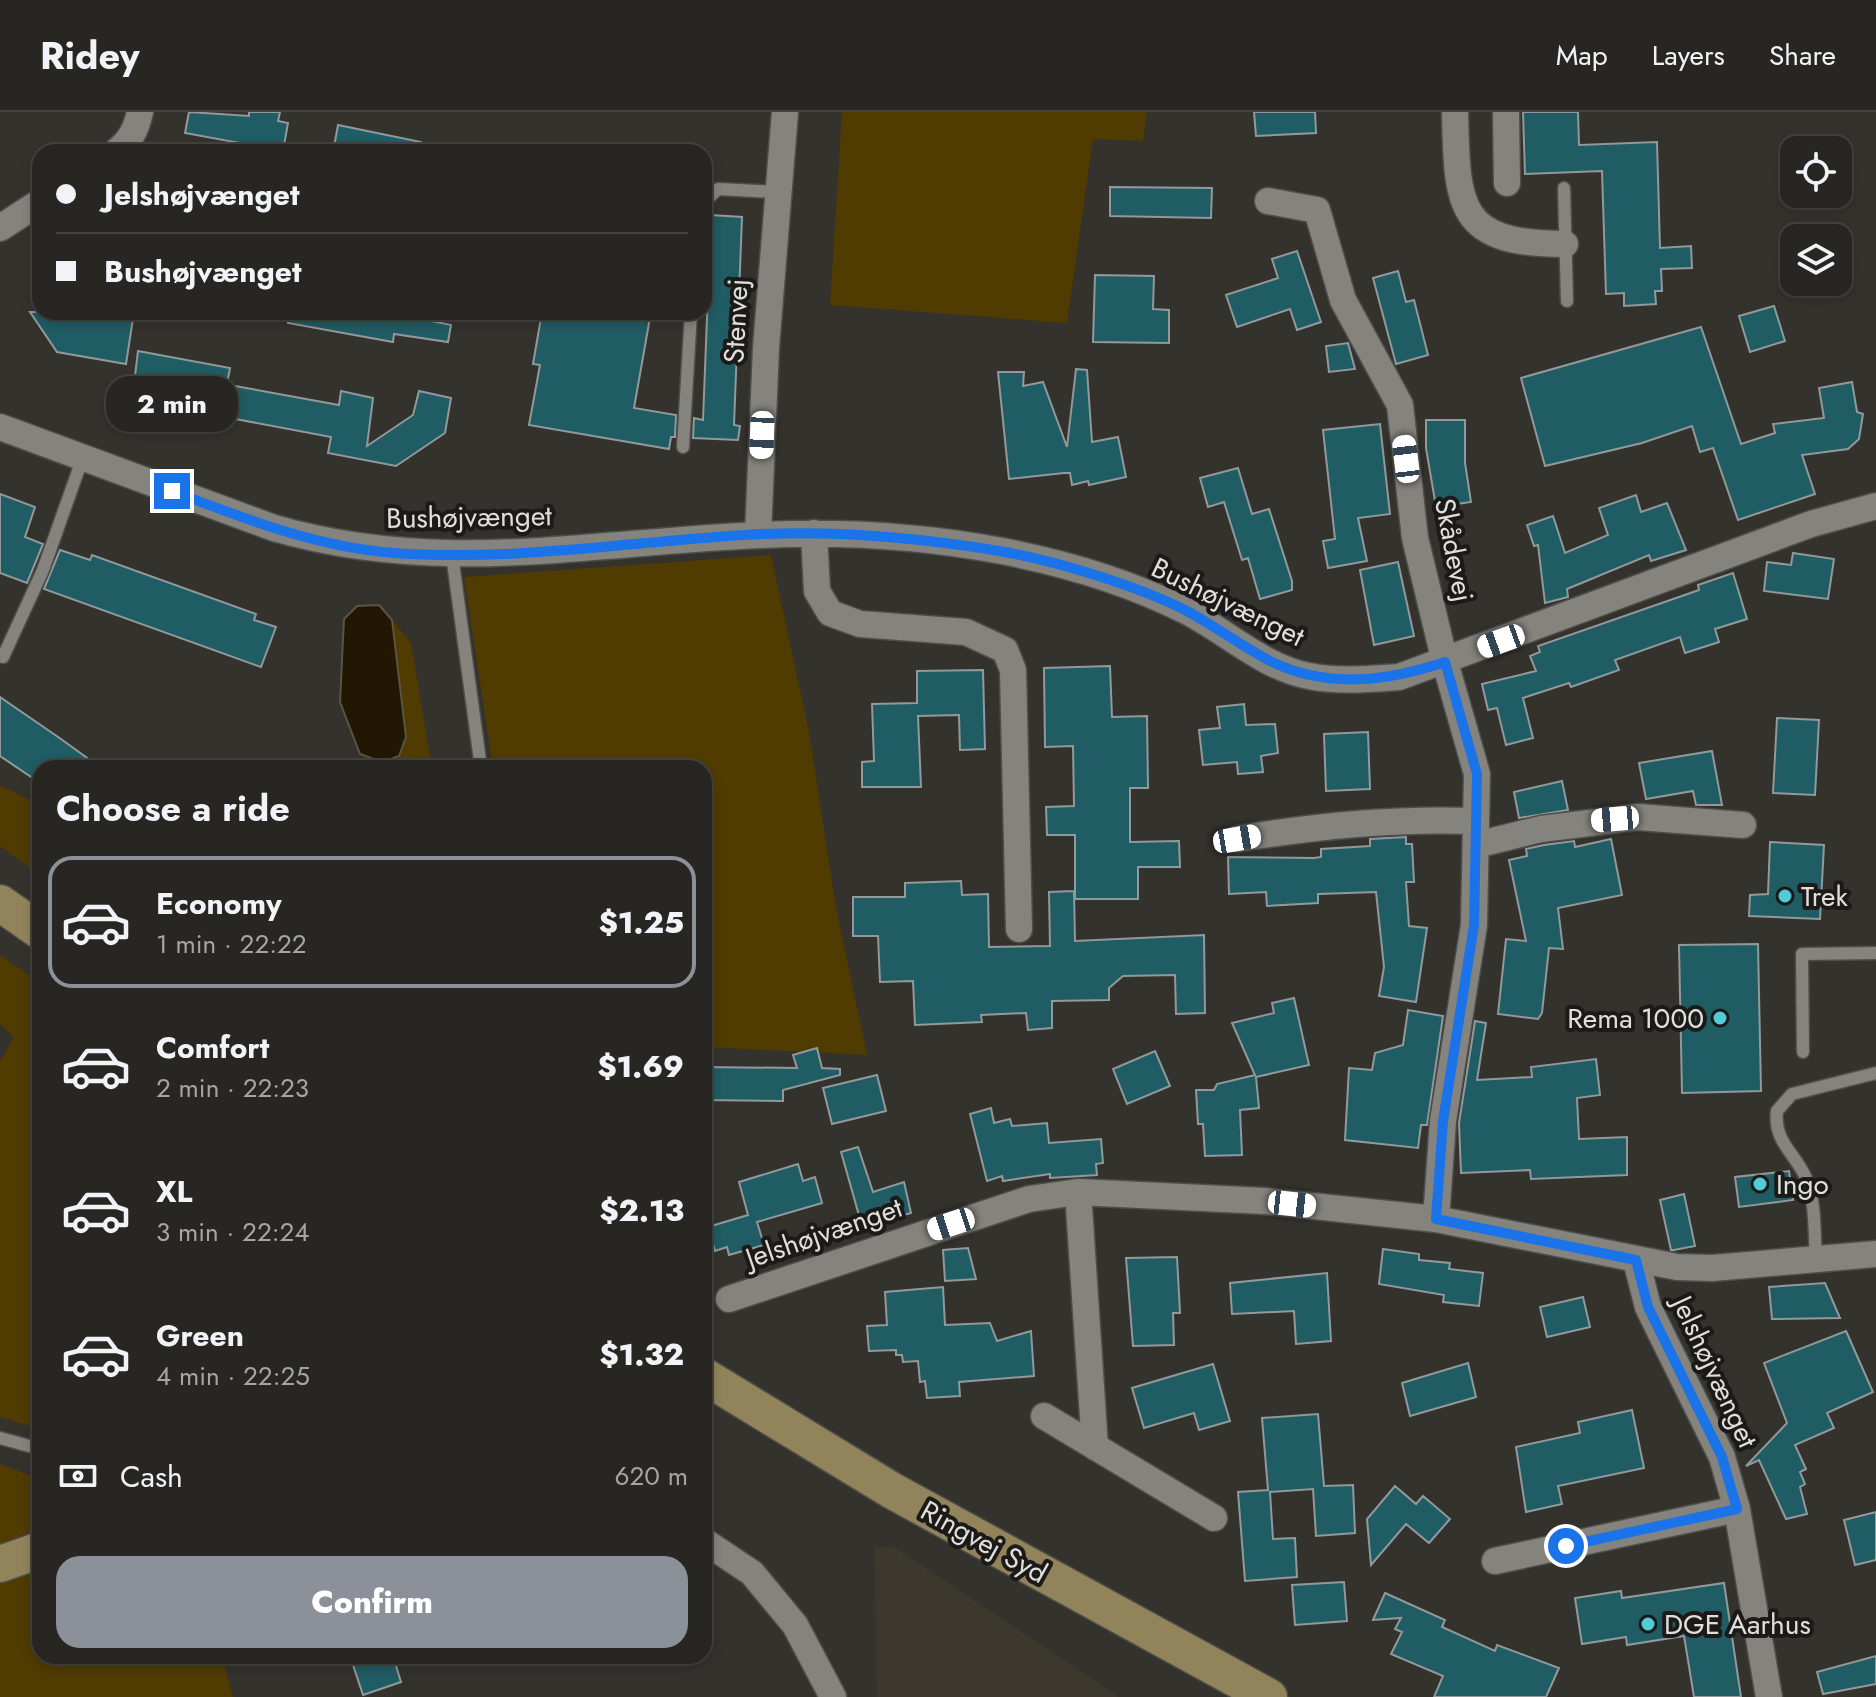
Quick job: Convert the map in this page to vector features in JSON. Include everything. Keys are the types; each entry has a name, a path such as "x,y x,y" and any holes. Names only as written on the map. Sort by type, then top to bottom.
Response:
{"main road":[{"path":"0,903 32,925"},
{"name":"Ringvej Syd","path":"712,1389 1269,1697"},
{"path":"0,1564 32,1553"}],"street":[{"path":"126,144 137,127 140,112"},
{"name":"Stenvej","path":"758,535 776,192 785,112"},
{"path":"1455,112 1456,174 1473,219 1496,237 1522,244 1565,244"},
{"path":"1506,112 1507,183"},
{"name":"Skådevej","path":"1268,201 1317,210 1343,300 1400,405 1415,538 1445,662 1477,774 1474,925 1443,1121 1436,1219"},
{"path":"0,228 32,207"},
{"name":"Bushøjvænget","path":"0,427 231,514 312,539 391,553 452,555 814,533 1002,551 1065,567 1185,610 1272,662 1307,676 1356,680 1399,677 1445,662 1811,524 1876,506"},
{"path":"814,533 817,591 830,613 860,624 966,632 1005,650 1013,670 1019,929"},
{"path":"1237,839 1403,818 1476,833 1541,829 1638,817 1743,825"},
{"path":"1078,1192 1095,1447"},
{"name":"Jelshøjvænget","path":"729,1299 1029,1199 1078,1192 1265,1201 1436,1219 1636,1260 1712,1268 1876,1254"},
{"name":"Jelshøjvænget","path":"1636,1260 1648,1307 1722,1457 1737,1509 1769,1697"},
{"path":"1044,1416 1214,1518"},
{"path":"1495,1561 1737,1509"},
{"path":"712,1546 752,1573 795,1625 833,1697"}],"lane":[{"path":"1564,188 1567,301"},
{"path":"712,195 718,189 776,192"},
{"path":"683,447 691,320"},
{"path":"3,657 43,570 83,457"},
{"path":"452,555 480,760"},
{"path":"1803,1052 1802,954 1876,953"},
{"path":"1816,1258 1811,1196 1805,1176 1779,1138 1777,1111 1792,1094 1876,1073"},
{"path":"0,1438 32,1447"}],"shaded area":[{"path":"842,112 1147,112 1143,141 1093,139 1067,323 830,305"},
{"path":"771,555 809,731 836,907 867,1055 712,1047 712,760 492,760 464,577"},
{"path":"379,605 392,620 406,737 399,756 388,760 360,754 340,702 344,619 357,606"},
{"path":"392,620 411,643 431,760 397,760 406,737"},
{"path":"0,785 32,801 32,869 0,846"},
{"path":"0,955 32,977 32,1427 0,1417 0,1061 14,1037 0,1024"},
{"path":"0,1464 32,1476 32,1531 0,1544"},
{"path":"892,1546 1119,1697 877,1697 874,1547"},
{"path":"32,1570 32,1664 224,1664 233,1697 0,1697 0,1582"}],"building":[{"path":"189,112 249,116 249,112 280,112 278,121 288,123 284,144 245,144 185,133"},
{"path":"1254,112 1315,112 1316,133 1256,136"},
{"path":"1523,112 1578,112 1579,145 1657,142 1660,248 1691,246 1692,268 1661,269 1662,291 1655,291 1656,304 1624,306 1624,293 1606,294 1602,171 1525,174"},
{"path":"338,125 421,142 421,144 334,144"},
{"path":"1110,187 1212,188 1211,218 1110,216"},
{"path":"712,215 742,217 734,425 740,426 738,440 693,438 694,418 703,420 707,320 712,320"},
{"path":"1297,251 1321,322 1297,330 1290,309 1237,327 1226,295 1278,278 1272,259"},
{"path":"1398,271 1406,302 1414,300 1428,355 1396,364 1373,278"},
{"path":"1095,275 1154,276 1153,309 1169,310 1169,343 1093,342"},
{"path":"1774,306 1785,341 1750,352 1739,316"},
{"path":"35,320 133,320 126,364 57,352"},
{"path":"288,320 427,320 451,325 448,342 394,334 393,342 288,323"},
{"path":"541,320 650,320 634,408 676,415 675,437 671,437 669,449 529,425 540,365 533,364"},
{"path":"1701,327 1741,444 1775,433 1773,424 1824,418 1819,388 1852,382 1857,412 1863,414 1859,439 1848,449 1802,455 1815,494 1738,520 1713,448 1700,452 1692,426 1642,443 1545,466 1521,378"},
{"path":"1348,343 1355,369 1329,372 1326,346"},
{"path":"138,351 230,368 224,400 134,384"},
{"path":"1076,369 1087,370 1092,442 1118,437 1126,477 1089,485 1088,481 1072,485 1070,473 1009,479 998,372 1024,372 1023,386 1043,382 1067,447"},
{"path":"235,386 339,405 341,391 373,398 367,446 413,415 419,391 451,398 445,433 396,466 328,453 331,437 230,418"},
{"path":"1426,420 1465,420 1465,463 1471,502 1436,507 1426,448"},
{"path":"1380,424 1390,514 1358,518 1367,561 1328,568 1323,541 1335,539 1323,430"},
{"path":"1238,468 1252,514 1269,509 1292,581 1292,590 1260,599 1248,558 1242,560 1224,502 1208,507 1200,478"},
{"path":"0,494 35,507 25,537 43,544 27,583 0,573"},
{"path":"1636,495 1641,512 1667,503 1686,550 1651,561 1649,555 1567,589 1568,597 1545,603 1538,545 1534,546 1527,525 1553,516 1565,553 1608,535 1599,508"},
{"path":"60,550 90,560 92,555 256,614 254,620 276,627 261,667 44,589"},
{"path":"1793,553 1834,559 1828,599 1764,591 1767,562 1791,565"},
{"path":"1398,562 1414,636 1374,645 1360,570"},
{"path":"1733,573 1747,619 1715,629 1719,642 1685,653 1680,637 1615,660 1619,670 1571,687 1569,683 1523,698 1533,738 1506,745 1497,708 1488,710 1482,684 1536,671 1530,656 1540,652 1538,646 1699,590 1698,585"},
{"path":"1110,666 1112,717 1147,716 1148,788 1130,788 1130,842 1179,841 1180,867 1138,867 1138,899 1075,899 1075,835 1047,835 1046,807 1074,806 1073,746 1045,747 1044,668"},
{"path":"983,670 985,749 960,750 959,715 918,716 921,787 862,787 862,762 874,761 872,704 917,703 917,671"},
{"path":"0,697 90,760 32,760 32,778 0,756"},
{"path":"1244,704 1246,725 1275,724 1278,753 1261,756 1263,772 1238,774 1237,762 1203,765 1199,730 1220,728 1217,707"},
{"path":"1777,718 1819,720 1815,795 1773,793"},
{"path":"1368,732 1370,789 1326,791 1324,734"},
{"path":"1712,751 1722,805 1696,805 1693,791 1646,799 1639,763"},
{"path":"1562,781 1568,810 1519,818 1514,792"},
{"path":"1406,837 1406,844 1412,844 1414,882 1406,882 1409,926 1427,928 1416,1002 1379,996 1384,967 1376,892 1318,894 1318,903 1267,906 1266,892 1229,894 1228,857 1314,858 1321,857 1321,849 1370,846 1370,839"},
{"path":"1611,839 1622,895 1558,908 1563,949 1549,948 1542,1013 1538,1019 1498,1014 1506,939 1526,941 1509,860 1527,856 1526,849 1544,845 1574,841 1575,847"},
{"name":"Trek","path":"1770,842 1824,845 1820,919 1749,916 1750,895 1768,894"},
{"path":"961,881 962,895 988,894 989,947 1050,946 1049,892 1074,891 1075,941 1204,935 1205,1013 1176,1014 1175,975 1123,976 1109,988 1109,1000 1052,1001 1052,1028 1028,1030 1026,1013 981,1015 982,1022 915,1025 913,981 880,982 878,936 853,936 853,897 905,897 905,883"},
{"name":"Rema 1000","path":"1758,944 1761,1091 1682,1093 1679,945"},
{"path":"1294,998 1309,1065 1256,1077 1259,1108 1240,1110 1242,1155 1205,1156 1203,1124 1198,1124 1196,1090 1214,1090 1217,1084 1255,1075 1232,1023 1274,1013 1272,1003"},
{"path":"1408,1010 1443,1016 1427,1125 1421,1125 1418,1148 1345,1140 1349,1068 1372,1070 1375,1053 1403,1045"},
{"path":"1475,1021 1486,1023 1477,1080 1532,1077 1531,1067 1596,1059 1600,1095 1577,1098 1579,1139 1627,1137 1627,1175 1531,1179 1530,1170 1461,1173 1459,1123"},
{"path":"817,1048 822,1068 840,1069 840,1075 783,1090 783,1101 712,1100 712,1067 797,1068 793,1055"},
{"path":"1155,1051 1170,1086 1127,1104 1113,1069"},
{"path":"877,1075 886,1111 832,1124 823,1088"},
{"path":"991,1108 994,1123 1010,1119 1012,1126 1047,1123 1049,1143 1101,1139 1103,1163 1096,1164 1097,1175 1050,1178 1050,1174 1003,1181 1002,1176 987,1181 970,1114"},
{"path":"858,1147 873,1192 904,1182 911,1213 862,1226 841,1152"},
{"path":"798,1164 803,1181 815,1177 822,1203 757,1222 764,1245 729,1255 727,1247 715,1251 712,1226 748,1215 739,1182"},
{"path":"1789,1171 1793,1200 1739,1207 1735,1177"},
{"path":"1684,1194 1695,1246 1671,1250 1660,1200"},
{"path":"968,1248 976,1279 945,1281 943,1250"},
{"path":"1383,1249 1419,1254 1419,1260 1450,1263 1449,1269 1483,1273 1479,1306 1443,1302 1444,1295 1379,1284"},
{"path":"1177,1257 1180,1313 1173,1313 1174,1345 1133,1346 1126,1258"},
{"path":"1327,1273 1331,1341 1296,1344 1294,1311 1232,1314 1230,1283"},
{"path":"1825,1283 1840,1318 1772,1319 1769,1287"},
{"path":"943,1287 945,1325 990,1323 997,1341 1031,1331 1034,1376 959,1382 960,1396 927,1398 925,1381 920,1382 918,1361 903,1362 902,1355 896,1355 896,1350 869,1351 867,1326 887,1325 885,1292"},
{"path":"1583,1297 1590,1327 1547,1337 1540,1307"},
{"path":"1846,1331 1873,1392 1827,1413 1834,1428 1795,1445 1806,1469 1800,1472 1805,1484 1800,1487 1807,1514 1786,1519 1759,1460 1746,1466 1787,1423 1764,1363"},
{"path":"1468,1363 1476,1397 1410,1416 1402,1383"},
{"path":"1213,1364 1230,1421 1199,1430 1194,1413 1144,1428 1132,1388"},
{"path":"1632,1410 1644,1468 1558,1486 1562,1504 1526,1512 1516,1447 1580,1433 1578,1422"},
{"path":"1318,1414 1324,1486 1353,1485 1355,1533 1316,1536 1313,1489 1270,1492 1273,1539 1295,1538 1297,1577 1245,1581 1238,1492 1268,1490 1262,1418"},
{"path":"1395,1486 1416,1504 1423,1496 1450,1519 1429,1543 1406,1524 1371,1565 1367,1519"},
{"path":"1876,1512 1876,1560 1855,1565 1844,1520"},
{"path":"1344,1582 1347,1621 1295,1625 1292,1585"},
{"path":"1724,1583 1741,1697 1694,1697 1684,1636 1627,1645 1626,1637 1582,1644 1575,1598 1621,1591 1622,1598"},
{"path":"1385,1593 1445,1620 1442,1627 1495,1651 1497,1645 1559,1668 1546,1697 1434,1697 1443,1676 1391,1654 1402,1632 1395,1629 1401,1618 1373,1620"},
{"path":"1876,1656 1876,1684 1823,1694 1817,1672"},
{"path":"353,1664 395,1664 401,1682 363,1695"}],"place":[{"name":"Trek","path":"1785,896"},
{"name":"Rema 1000","path":"1720,1018"},
{"name":"Ingo","path":"1760,1184"},
{"name":"DGE Aarhus","path":"1648,1624"}],"route":[{"path":"172,491 231,514 312,539 391,553 475,555 814,533 905,538 1002,551 1065,567 1185,610 1272,662 1307,676 1356,680 1399,677 1445,662 1477,774 1474,925 1457,1015 1443,1121 1436,1219 1488,1227 1636,1260 1648,1307 1722,1457 1737,1509 1566,1546"}]}
